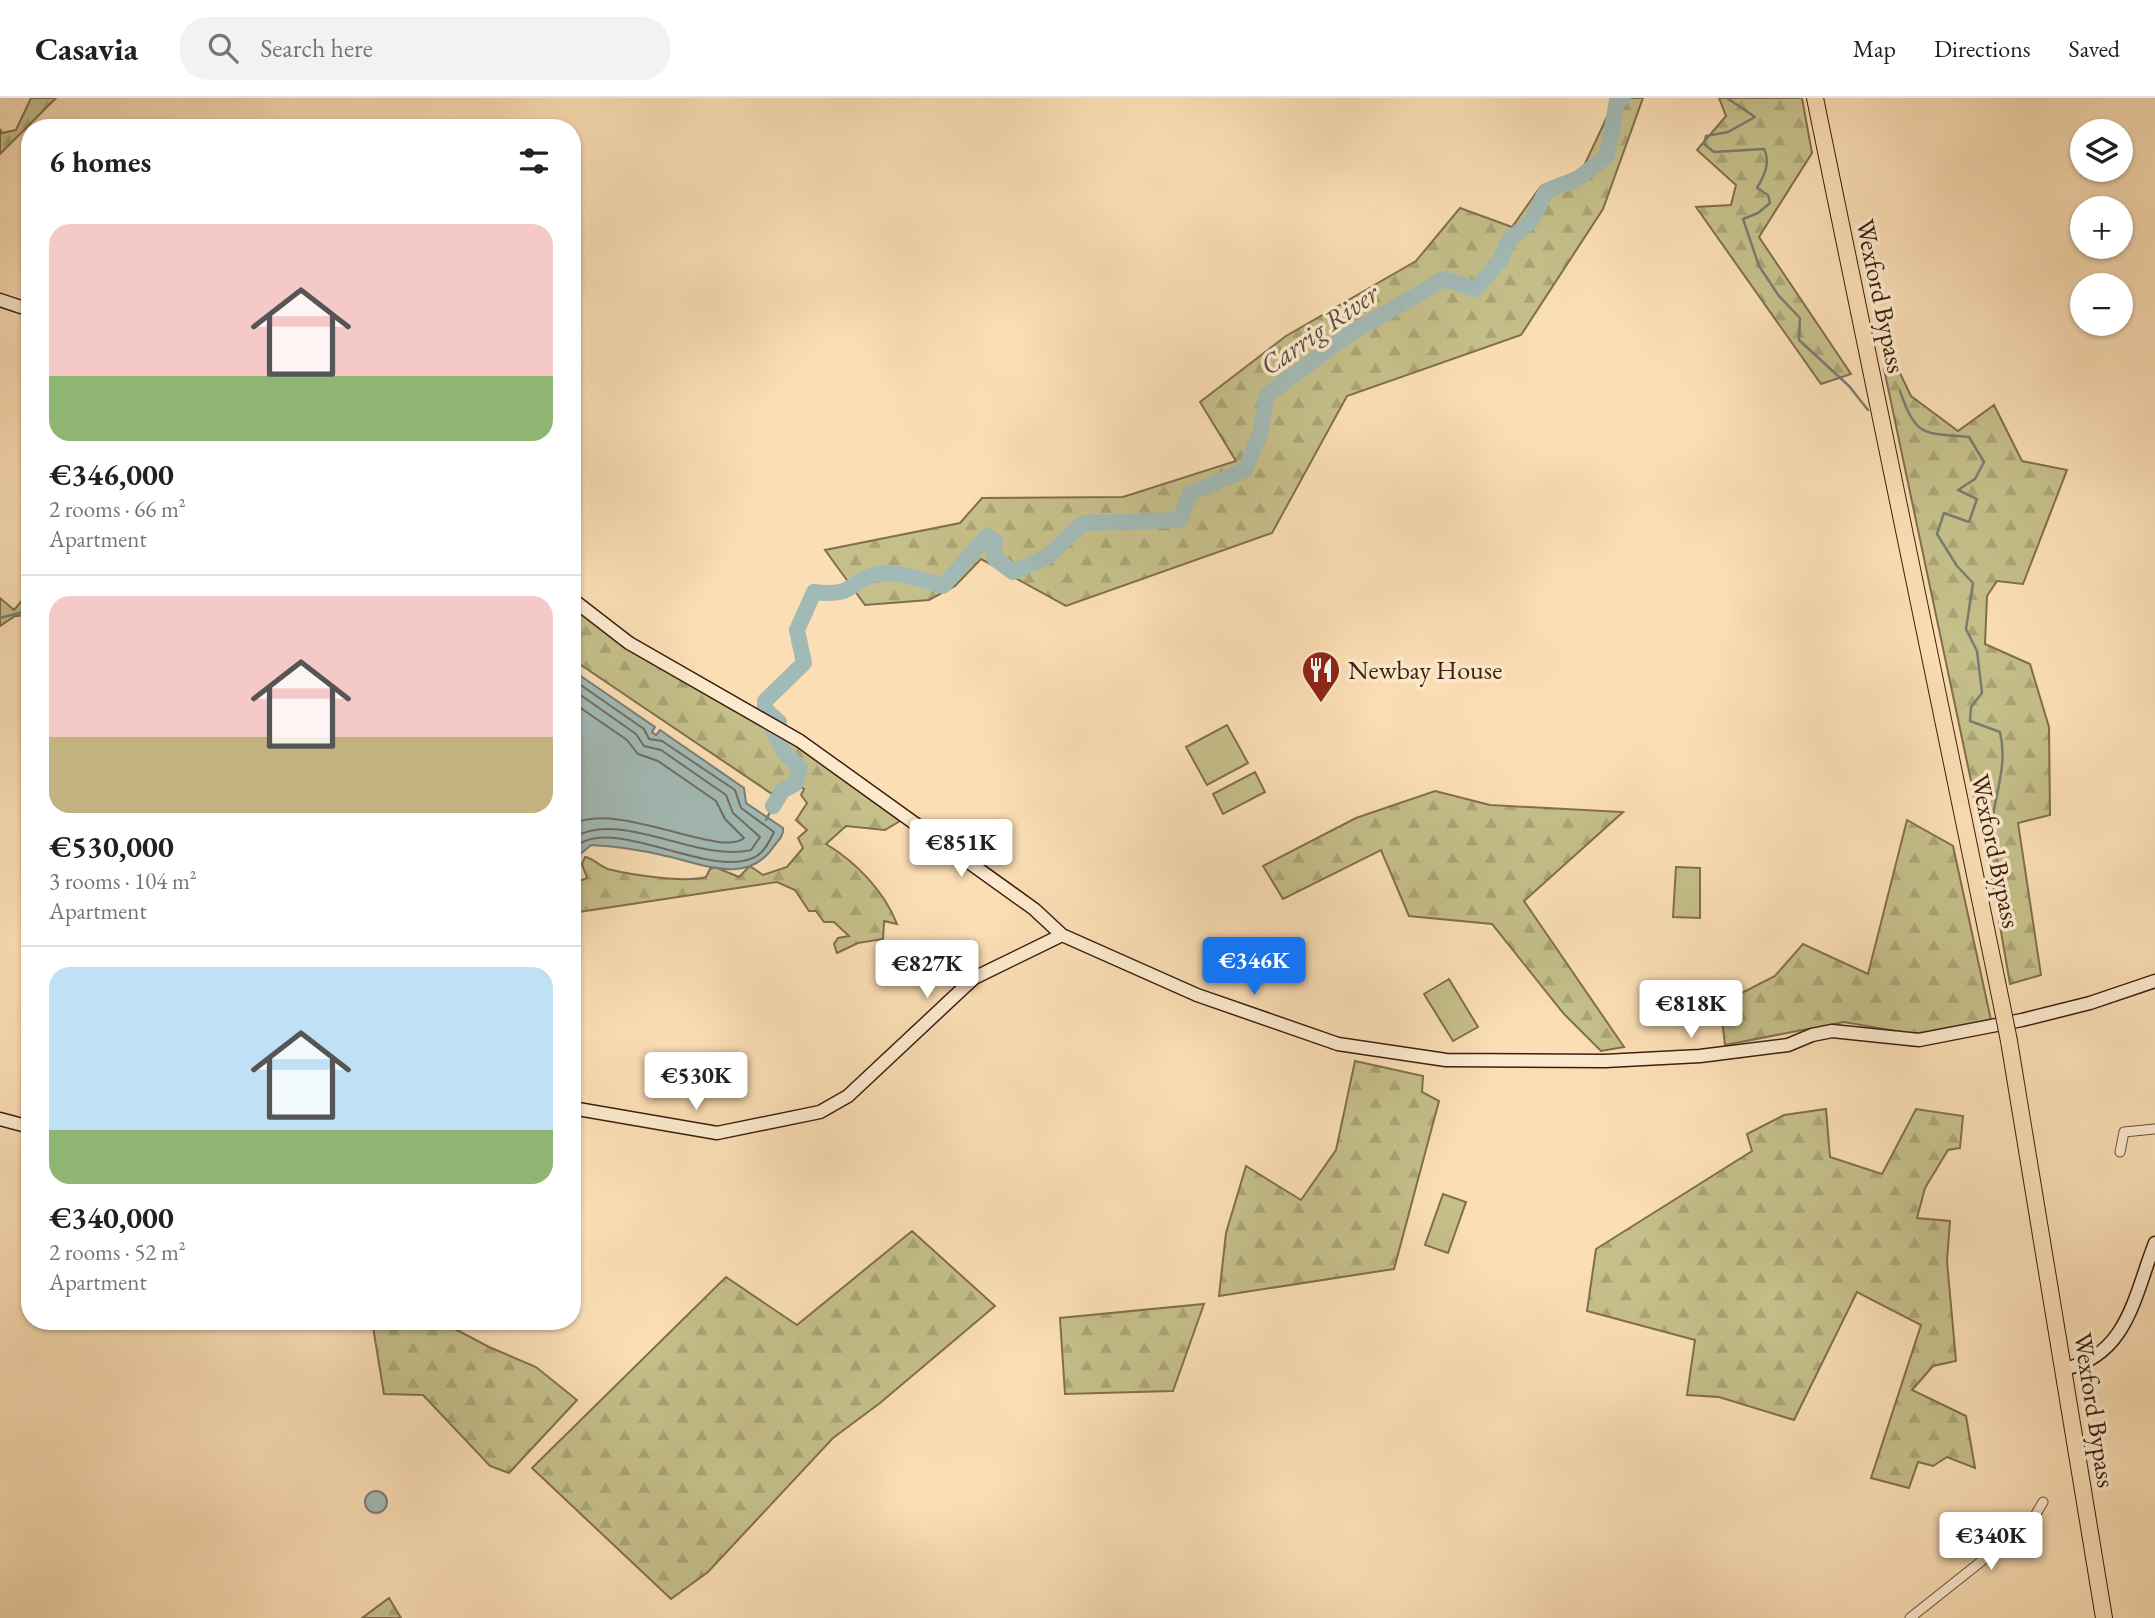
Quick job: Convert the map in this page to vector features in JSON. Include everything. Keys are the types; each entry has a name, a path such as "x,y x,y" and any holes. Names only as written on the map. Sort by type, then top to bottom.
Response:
{"highway":[{"name":"Wexford Bypass","path":"1815,98 2009,1041 2104,1618"}],"street":[{"path":"0,300 21,307"},
{"path":"581,606 629,643 693,676 800,741 1034,909 1062,935 1128,967 1197,995 1338,1044 1446,1060 1605,1061 1700,1056 1788,1045 1832,1031 1919,1040 2022,1020 2090,1003 2155,981"},
{"path":"581,1110 717,1133 820,1112 848,1096 974,978 1062,935"},
{"path":"0,1119 21,1125"},
{"path":"2120,1152 2124,1132 2155,1129"},
{"path":"2064,1369 2082,1365 2103,1353 2122,1332 2155,1243"},
{"path":"1910,1618 2032,1521 2043,1502"}],"green space":[{"path":"31,98 56,98 35,119 21,119"},
{"path":"1612,98 1643,98 1603,209 1521,335 1347,396 1272,533 1066,606 981,559 955,586 929,600 865,605 825,550 960,523 982,498 1123,497 1236,461 1200,402 1286,336 1416,261 1460,208 1512,227 1541,186 1582,170 1608,115"},
{"path":"1719,98 1802,98 1812,153 1759,237 1851,374 1821,384 1696,207 1731,205 1736,185 1697,150 1726,116"},
{"path":"21,119 21,133 0,154 0,129 2,133 16,130"},
{"path":"1884,369 1898,369 1911,396 1958,431 1994,405 2022,461 2067,470 2023,584 1997,581 1987,596 1985,644 2030,664 2049,727 2050,815 2018,823 2041,975 2010,984 1993,885"},
{"path":"0,598 14,610 21,602 21,616 15,616 0,626"},
{"path":"581,612 797,746 900,821 885,830 846,826 826,844 848,859 868,878 885,900 897,924 884,921 883,939 858,943 837,953 834,944 838,938 849,936 834,922 824,922 816,911 809,911 795,890 777,882 581,912 581,880 587,878 582,864 585,857 608,869 672,879 706,877 710,869 715,867 739,877 750,866 763,875 787,867 803,848 798,838 807,830 796,820 807,803 801,795 804,789 795,784 783,790 778,798 581,665"},
{"path":"1227,725 1248,763 1207,785 1186,747"},
{"path":"1255,772 1265,792 1223,814 1213,794"},
{"path":"1435,791 1490,805 1623,812 1524,901 1624,1047 1601,1051 1564,1014 1492,924 1409,916 1381,850 1283,899 1263,866 1356,818"},
{"path":"1907,820 1953,846 1991,1020 1913,1034 1844,1022 1725,1045 1720,1004 1775,976 1803,944 1868,974"},
{"path":"1676,867 1700,868 1700,918 1673,917"},
{"path":"1449,979 1478,1027 1453,1041 1424,994"},
{"path":"1355,1061 1423,1076 1422,1092 1439,1101 1394,1269 1219,1296 1226,1233 1246,1166 1301,1200 1336,1150"},
{"path":"1826,1109 1830,1157 1882,1174 1916,1109 1963,1116 1960,1148 1948,1150 1925,1188 1917,1218 1950,1221 1947,1261 1956,1361 1933,1366 1912,1390 1966,1416 1975,1468 1947,1457 1933,1466 1918,1462 1909,1488 1871,1478 1921,1325 1857,1292 1794,1420 1719,1397 1687,1395 1695,1340 1587,1311 1596,1249 1752,1151 1747,1134 1784,1115"},
{"path":"1443,1194 1466,1202 1448,1253 1425,1245"},
{"path":"912,1231 995,1306 880,1403 833,1438 708,1572 671,1599 532,1468 726,1277 797,1325"},
{"path":"1204,1304 1173,1391 1065,1394 1060,1318"},
{"path":"373,1330 457,1330 536,1367 577,1400 509,1473 490,1466 423,1395 384,1394"},
{"path":"389,1598 401,1618 362,1618"}],"water":[{"path":"581,676 655,727 652,732 656,735 660,730 744,788 746,803 783,828 781,837 763,858 752,866 738,869 710,867 638,850 591,845 581,853"},
{"path":"376,1491 384,1494 387,1502 384,1510 376,1513 368,1510 365,1502 368,1494"}],"waterway":[{"name":"Carrig River","path":"779,722 765,709 765,701 804,663 797,630 814,592 844,591 867,577 884,573 943,586 987,536 995,541 994,558 1013,572 1047,557 1083,523 1180,520 1189,494 1245,470 1260,433 1267,395 1348,335 1444,279 1476,289 1501,259 1509,240 1531,221 1546,191 1577,179 1607,156 1617,101 1623,98"},
{"path":"1727,98 1755,117 1728,132 1706,136 1704,144 1714,152 1764,149 1767,164 1757,188 1768,195 1770,203 1758,213 1743,219 1759,266 1779,296 1800,318 1799,340 1849,386 1868,410"},
{"path":"1900,391 1917,425 1931,433 1969,437 1984,462 1975,479 1958,490 1977,499 1969,522 1944,513 1937,534 1957,566 1973,583 1966,629 1977,651 1982,693 1971,707 1970,721 2000,732 2001,773 1991,838 2001,869 2002,890"},
{"path":"0,618 21,612"},
{"name":"Carrig River","path":"773,732 784,752 800,768 795,784 783,790 773,806"},
{"path":"766,820 773,806"}],"place":[{"name":"Newbay House","path":"1321,704"}]}
